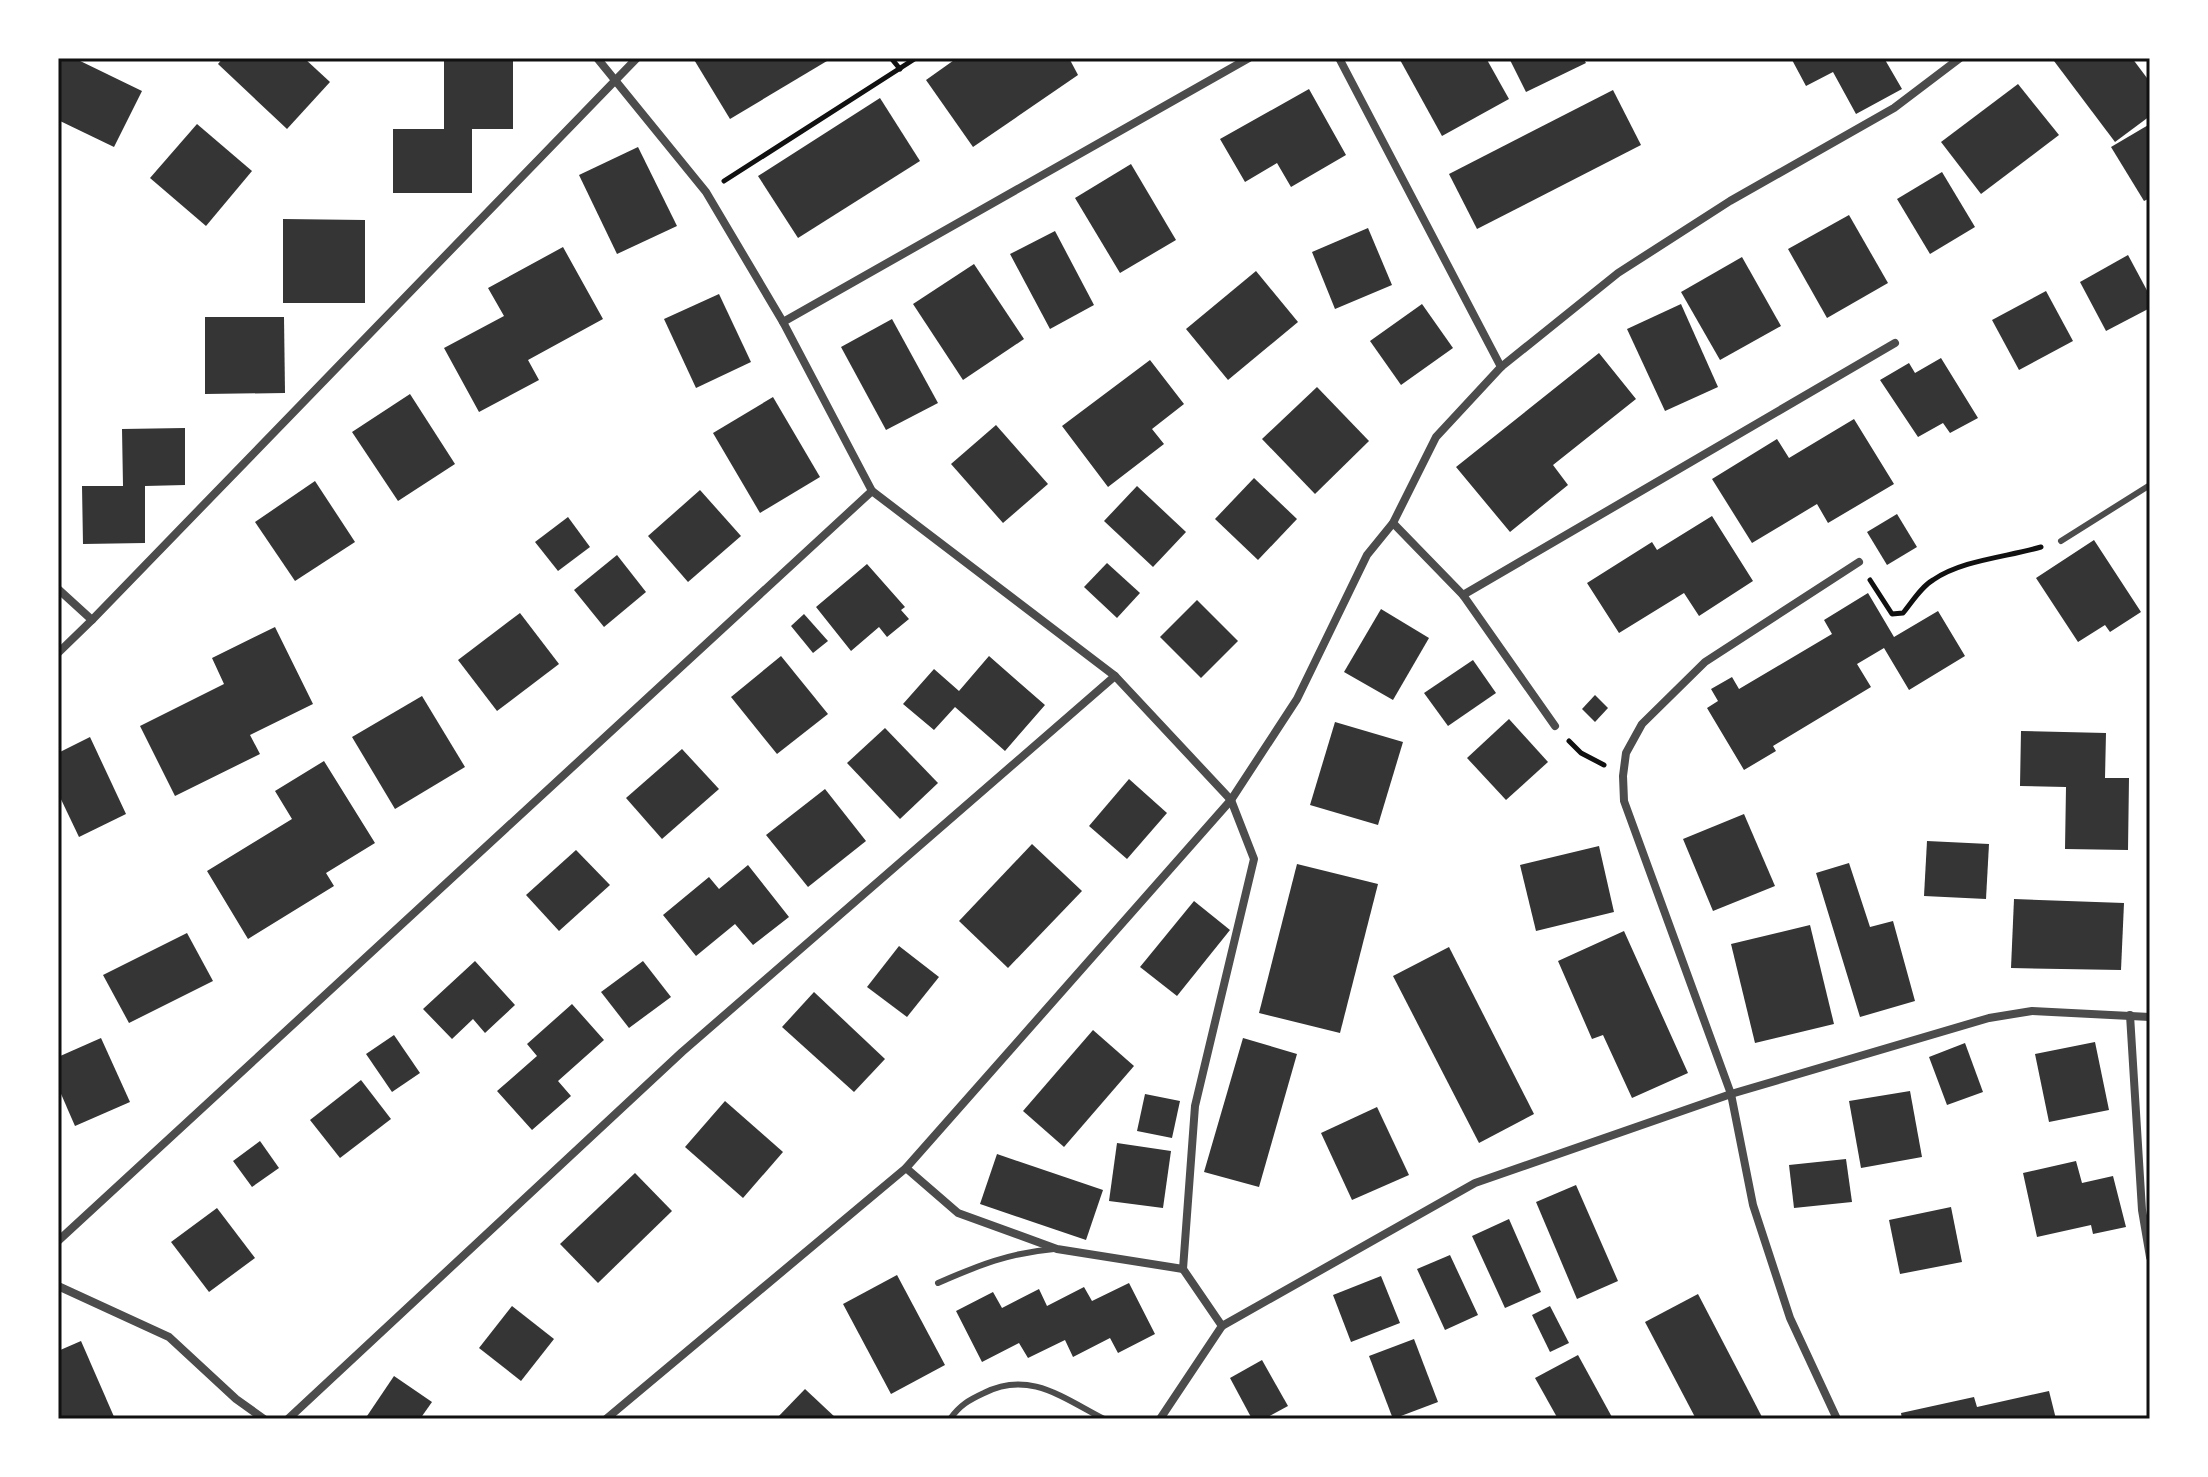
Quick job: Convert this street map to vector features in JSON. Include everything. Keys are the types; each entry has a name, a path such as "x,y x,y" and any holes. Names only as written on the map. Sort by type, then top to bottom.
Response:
{"street":[{"path":"597,58 706,192 783,322 872,491 1115,676 1231,800 1254,859 1195,1106 1183,1269 1222,1326"},
{"path":"58,653 637,58"},
{"path":"783,322 1249,58"},
{"path":"1339,58 1501,367"},
{"path":"606,1419 906,1168 1231,800 1297,699 1367,555 1393,523 1436,437 1501,367 1618,273 1730,201 1894,108 1960,58"},
{"path":"1463,595 1895,343"},
{"path":"58,1241 872,491"},
{"path":"1393,523 1463,595 1555,726"},
{"path":"1837,1419 1790,1318 1753,1205 1731,1094 1624,801 1623,776 1626,753 1642,724 1705,662 1859,562"},
{"path":"58,589 92,620"},
{"path":"288,1419 682,1052 1115,676"},
{"path":"1160,1419 1222,1326 1475,1183 1731,1094 1989,1018 2032,1011 2150,1017"},
{"path":"2130,1015 2142,1210 2150,1257"},
{"path":"906,1168 958,1213 1057,1249 1183,1269"},
{"path":"58,1286 169,1337 236,1399 264,1419"}],"lane":[{"path":"2061,541 2150,485"},
{"path":"938,1283 992,1259 1057,1249"},
{"path":"950,1419 960,1405 1003,1383 1041,1386 1104,1419"}],"path":[{"path":"891,58 900,69"},
{"path":"706,192 916,58"},
{"path":"1859,562 1892,614 1903,613 1931,580 1965,565 2004,558 2061,541"},
{"path":"1555,726 1581,753 1623,776"}],"building":[{"path":"59,58 74,58 142,91 114,147 58,120"},
{"path":"223,58 304,58 330,82 287,129 218,64"},
{"path":"693,58 832,58 730,119"},
{"path":"957,58 1069,58 1078,75 973,147 926,80"},
{"path":"1399,58 1486,58 1509,99 1442,136"},
{"path":"1509,58 1583,58 1586,63 1526,92"},
{"path":"1791,58 1884,58 1902,89 1856,114 1833,72 1806,86"},
{"path":"2058,58 2132,58 2150,82 2150,116 2115,142 2054,61"},
{"path":"444,59 513,59 513,129 472,129 472,193 393,193 393,129 444,129"},
{"path":"2018,84 2059,135 1981,194 1941,142"},
{"path":"1309,89 1346,155 1291,187 1277,163 1245,182 1220,139"},
{"path":"1613,90 1641,145 1477,229 1449,174"},
{"path":"880,98 920,161 798,238 758,176"},
{"path":"197,124 252,171 206,226 150,178"},
{"path":"2150,124 2150,198 2144,201 2111,147"},
{"path":"638,147 677,226 617,254 579,175"},
{"path":"1131,164 1176,240 1120,273 1075,198"},
{"path":"1942,172 1975,227 1930,254 1897,199"},
{"path":"1849,215 1888,283 1827,318 1788,249"},
{"path":"283,219 365,220 365,303 283,303"},
{"path":"1368,228 1392,285 1335,309 1312,252"},
{"path":"1055,231 1094,305 1050,329 1010,254"},
{"path":"563,247 603,319 528,360 539,380 479,412 444,348 504,316 488,288"},
{"path":"2128,255 2150,296 2150,308 2106,331 2080,282"},
{"path":"1742,257 1781,326 1720,360 1681,292"},
{"path":"974,264 1024,339 963,380 913,304"},
{"path":"1256,271 1298,322 1228,380 1186,329"},
{"path":"2046,291 2073,341 2019,370 1992,320"},
{"path":"719,294 751,362 696,388 664,319"},
{"path":"1422,304 1453,348 1401,385 1370,341"},
{"path":"1681,304 1718,387 1665,411 1627,329"},
{"path":"205,317 284,317 285,393 205,394"},
{"path":"892,319 938,403 886,430 841,347"},
{"path":"1599,353 1636,399 1553,465 1568,485 1510,532 1456,467"},
{"path":"1941,358 1978,418 1950,433 1943,423 1918,437 1880,380 1909,363 1915,373"},
{"path":"1150,360 1184,404 1152,429 1164,444 1108,487 1062,426"},
{"path":"1317,387 1369,441 1315,494 1262,439"},
{"path":"410,394 455,464 398,501 352,432"},
{"path":"773,397 820,477 760,513 713,433"},
{"path":"1854,419 1894,484 1828,523 1817,504 1752,543 1712,479 1777,439 1789,458"},
{"path":"996,425 1048,484 1003,523 951,464"},
{"path":"185,428 185,485 145,486 145,543 83,544 82,486 123,486 122,429"},
{"path":"1254,478 1297,519 1258,560 1215,519"},
{"path":"315,481 355,542 295,581 255,522"},
{"path":"1137,486 1186,532 1153,567 1104,521"},
{"path":"700,490 741,536 688,582 648,536"},
{"path":"1897,514 1917,547 1887,565 1867,532"},
{"path":"1712,516 1753,581 1699,616 1684,593 1619,633 1587,583 1652,542 1657,550"},
{"path":"568,517 590,547 558,571 535,542"},
{"path":"2094,540 2141,612 2110,632 2105,625 2078,642 2036,578"},
{"path":"617,555 646,592 604,627 574,590"},
{"path":"1107,563 1140,593 1117,618 1084,587"},
{"path":"867,564 905,607 901,610 909,619 887,637 879,627 851,651 816,607"},
{"path":"1868,593 1894,637 1938,611 1965,656 1909,690 1884,648 1857,664 1871,687 1773,746 1776,751 1744,770 1707,708 1718,701 1711,689 1732,677 1739,689 1832,634 1824,620"},
{"path":"1197,600 1238,641 1201,678 1160,637"},
{"path":"1381,609 1429,638 1393,700 1344,672"},
{"path":"520,613 559,664 497,711 458,660"},
{"path":"804,614 828,641 813,653 791,626"},
{"path":"275,627 313,704 250,735 260,754 175,796 140,726 224,684 212,658"},
{"path":"781,656 828,714 777,754 731,697"},
{"path":"989,656 1045,705 1005,751 955,707 934,730 903,704 934,669 959,691"},
{"path":"1473,660 1496,693 1448,726 1424,693"},
{"path":"1595,695 1608,708 1595,722 1582,709"},
{"path":"422,696 465,767 395,809 352,737"},
{"path":"1509,719 1548,762 1506,800 1467,758"},
{"path":"1335,722 1403,742 1378,825 1310,805"},
{"path":"885,728 938,783 900,819 847,763"},
{"path":"2021,731 2106,733 2105,778 2129,778 2128,850 2065,849 2066,787 2020,786"},
{"path":"90,737 126,814 79,837 58,793 58,753"},
{"path":"682,749 719,789 662,839 626,798"},
{"path":"324,761 375,843 326,873 334,886 248,939 207,871 292,819 275,791"},
{"path":"1129,779 1167,813 1127,859 1089,826"},
{"path":"825,789 866,841 808,887 766,835"},
{"path":"1744,814 1775,886 1713,911 1683,839"},
{"path":"1927,841 1989,844 1986,899 1924,896"},
{"path":"1032,844 1082,891 1008,968 959,921"},
{"path":"1599,846 1614,912 1536,931 1520,865"},
{"path":"576,850 610,885 559,931 526,895"},
{"path":"1849,863 1870,927 1893,921 1915,1001 1860,1017 1816,873"},
{"path":"1297,864 1378,884 1340,1033 1259,1013"},
{"path":"748,865 789,917 753,945 735,924 696,956 663,915 709,877 719,889"},
{"path":"2014,899 2124,903 2121,970 2011,968"},
{"path":"1194,901 1230,930 1177,996 1140,967"},
{"path":"1810,925 1834,1024 1755,1043 1731,944"},
{"path":"1624,931 1688,1073 1632,1098 1603,1035 1592,1039 1558,961"},
{"path":"187,933 213,981 129,1023 103,975"},
{"path":"899,946 939,977 907,1017 867,987"},
{"path":"1449,947 1534,1114 1479,1143 1393,976"},
{"path":"475,961 515,1005 485,1033 473,1019 452,1039 423,1009"},
{"path":"643,961 671,997 629,1028 601,992"},
{"path":"814,992 885,1059 854,1092 782,1027"},
{"path":"572,1004 604,1040 558,1081 571,1096 532,1130 497,1091 537,1056 527,1044"},
{"path":"1093,1030 1134,1066 1064,1147 1023,1111"},
{"path":"394,1035 420,1073 392,1092 366,1054"},
{"path":"101,1038 130,1102 75,1126 58,1087 58,1057"},
{"path":"1243,1038 1297,1054 1259,1187 1204,1172"},
{"path":"2095,1042 2109,1110 2049,1122 2035,1054"},
{"path":"1965,1043 1983,1092 1947,1105 1929,1057"},
{"path":"361,1080 391,1119 340,1158 310,1120"},
{"path":"1910,1091 1922,1157 1861,1168 1849,1101"},
{"path":"1145,1094 1180,1101 1172,1138 1137,1131"},
{"path":"725,1101 783,1152 743,1198 685,1147"},
{"path":"1377,1107 1409,1175 1352,1200 1321,1133"},
{"path":"260,1141 279,1168 252,1187 233,1161"},
{"path":"1117,1143 1171,1151 1163,1208 1109,1201"},
{"path":"997,1154 1103,1190 1086,1240 980,1204"},
{"path":"1846,1159 1852,1202 1794,1208 1789,1165"},
{"path":"2076,1161 2082,1183 2113,1176 2126,1227 2093,1234 2091,1225 2037,1237 2023,1173"},
{"path":"635,1173 672,1211 598,1283 560,1244"},
{"path":"1576,1185 1618,1281 1577,1299 1536,1202"},
{"path":"1951,1207 1962,1262 1900,1274 1889,1220"},
{"path":"217,1208 255,1258 209,1292 171,1242"},
{"path":"1509,1219 1541,1292 1505,1308 1472,1236"},
{"path":"1450,1255 1478,1315 1445,1330 1417,1269"},
{"path":"897,1275 945,1365 891,1394 843,1304"},
{"path":"1381,1276 1400,1323 1351,1342 1333,1295"},
{"path":"1129,1283 1155,1334 1118,1353 1110,1338 1073,1357 1065,1340 1028,1358 1019,1343 982,1362 956,1311 993,1292 1002,1308 1039,1289 1047,1306 1084,1287 1092,1301"},
{"path":"1698,1294 1763,1419 1696,1419 1645,1322"},
{"path":"512,1306 554,1339 521,1381 479,1348"},
{"path":"1550,1306 1569,1343 1550,1352 1532,1315"},
{"path":"1414,1339 1438,1402 1393,1419 1369,1356"},
{"path":"81,1341 115,1419 58,1419 58,1351"},
{"path":"1578,1355 1613,1419 1558,1419 1535,1378"},
{"path":"1262,1360 1288,1406 1264,1419 1252,1419 1230,1378"},
{"path":"394,1376 432,1402 420,1419 365,1419"},
{"path":"805,1389 837,1419 776,1419"},
{"path":"2049,1391 2056,1419 1902,1419 1901,1413 1974,1397 1977,1407"}]}
